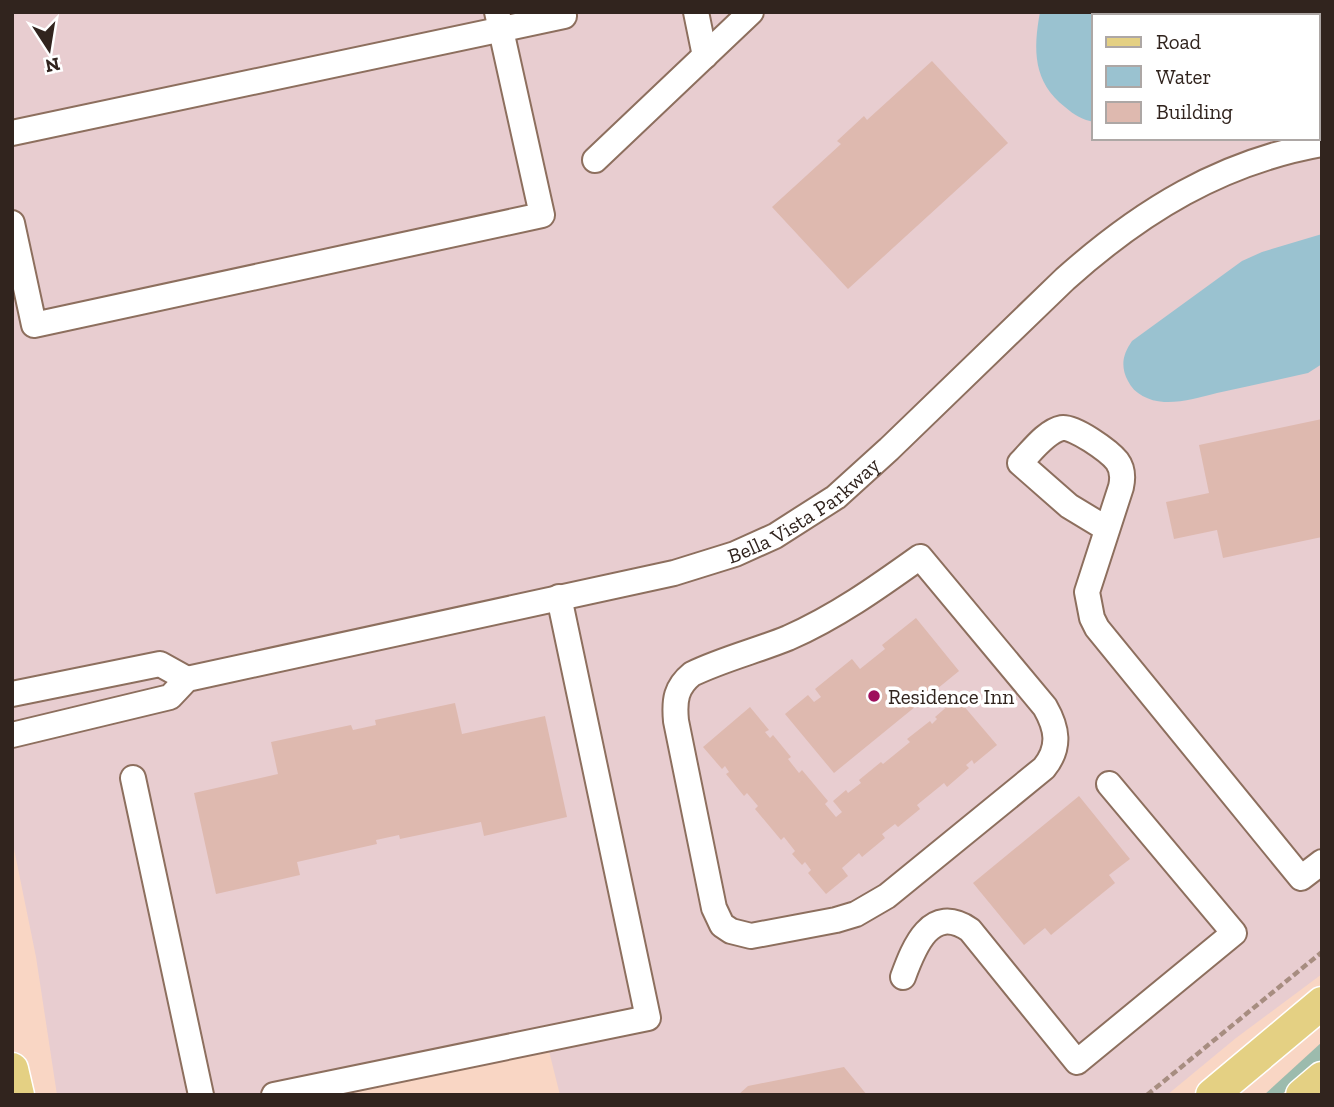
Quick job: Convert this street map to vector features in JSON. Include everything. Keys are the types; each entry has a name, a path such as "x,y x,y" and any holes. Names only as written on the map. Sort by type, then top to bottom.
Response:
{"main road":[{"path":"1212,1095 1322,1003"},
{"path":"12,1069 18,1095"},
{"path":"1302,1095 1322,1079"}],"street":[{"path":"696,12 705,56"},
{"path":"595,160 751,12"},
{"path":"12,133 499,21 564,16"},
{"path":"12,223 34,325 542,215 499,21"},
{"name":"Bella Vista Parkway","path":"12,735 170,697 187,678 704,565 735,554 792,526 836,497 1065,279 1149,212 1211,177 1293,144 1322,144"},
{"path":"1107,529 1087,592 1092,618 1097,628 1301,878 1322,862"},
{"path":"920,557 1045,707 1056,731 1055,750 1051,760 872,906 836,920 763,934 751,936 731,931 722,925 715,908 676,721 676,693 682,682 692,674 789,637 821,621 867,595 920,557"},
{"path":"274,1095 648,1018 559,597"},
{"path":"12,694 160,664 187,678"},
{"path":"133,778 201,1095"},
{"path":"903,976 916,943 927,930 947,922 963,925 970,930 1077,1062 1234,933 1109,784"}],"path":[{"path":"1147,1095 1322,952"}],"shaded area":[{"path":"12,12 1322,12 1322,974 1236,1038 1167,1095 560,1095 549,1051 345,1095 57,1095 36,957 12,839"}],"green space":[{"path":"1322,1042 1322,1061 1281,1095 1264,1095"}],"water":[{"path":"1040,12 1177,12 1092,14 1092,122 1079,117 1065,107 1047,87 1038,64 1036,39"},
{"path":"1322,234 1322,364 1308,373 1177,402 1153,400 1138,393 1131,386 1123,365 1126,351 1132,341 1242,261 1262,252"}],"building":[{"path":"932,61 1008,143 848,289 772,207 841,144 837,141 864,116 867,120"},
{"path":"1322,419 1322,537 1223,558 1217,530 1174,539 1166,502 1209,493 1199,445"},
{"name":"Residence Inn","path":"916,618 959,671 834,773 785,714 808,695 814,702 821,697 815,689 852,659 860,669 885,649 882,645"},
{"path":"957,698 997,745 974,764 972,760 966,765 969,768 947,787 944,783 917,805 920,809 898,827 895,824 882,834 885,838 862,857 859,853 842,868 848,876 826,894 808,873 811,870 805,862 802,865 792,854 795,851 784,837 781,840 755,809 758,806 747,793 744,796 726,774 729,772 725,766 722,769 703,747 750,707 769,730 765,732 770,738 773,735 791,757 788,759 799,773 802,770 828,801 825,804 836,817 842,812 833,801 846,790 848,793 861,783 859,780 910,742 907,739 930,721 932,724 937,719 935,717"},
{"path":"455,703 462,734 545,716 567,817 484,836 481,822 400,839 399,835 376,840 377,844 297,862 300,875 216,894 194,793 278,774 271,742 351,725 353,730 376,725 375,720"},
{"path":"1079,796 1130,859 1109,875 1115,883 1051,935 1045,928 1024,945 973,883"},
{"path":"844,1067 867,1095 738,1095 748,1086"}],"place":[{"name":"Residence Inn","path":"874,696"}]}
